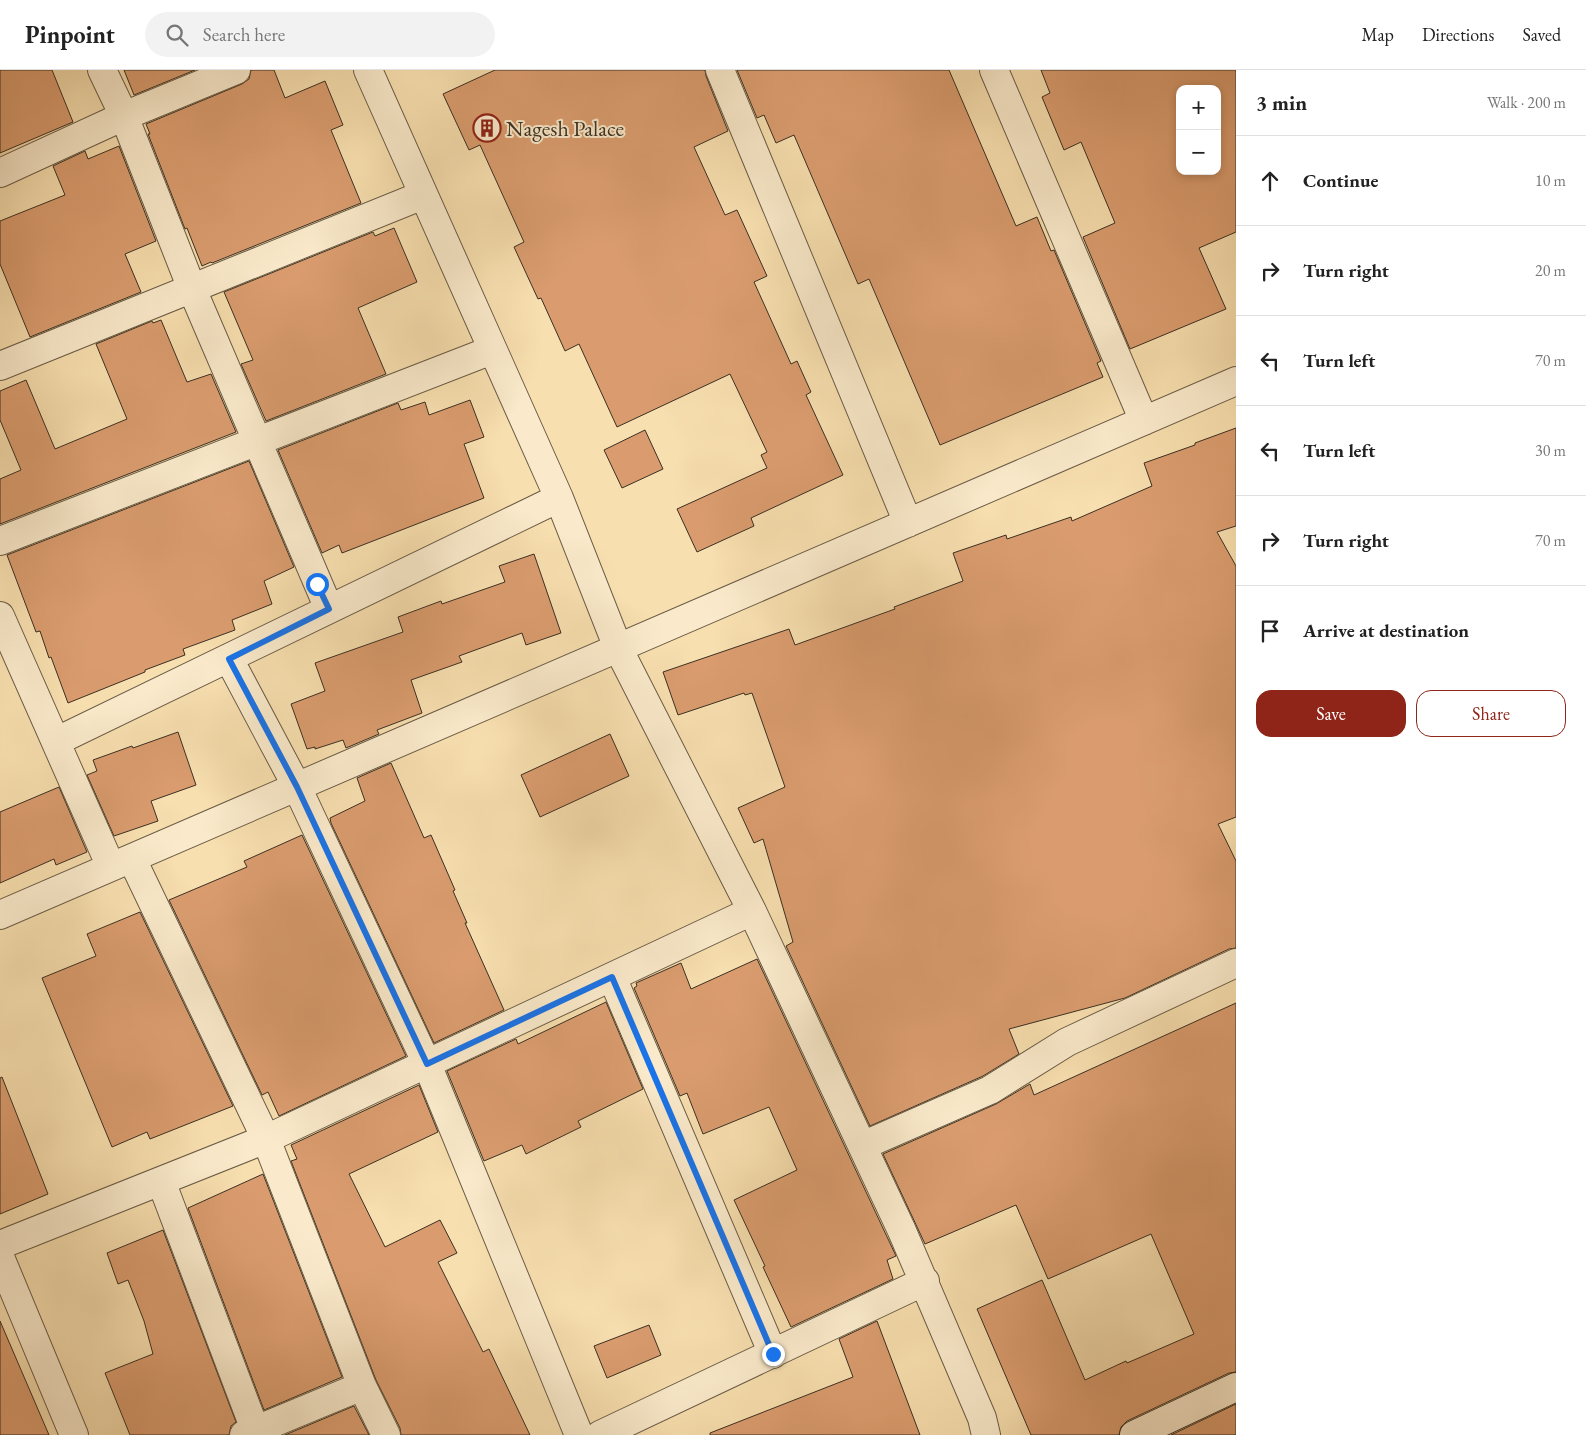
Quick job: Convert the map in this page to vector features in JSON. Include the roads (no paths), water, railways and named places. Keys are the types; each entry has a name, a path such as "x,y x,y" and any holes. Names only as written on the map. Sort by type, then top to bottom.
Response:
{"street":[{"path":"102,70 124,116 192,289 329,609"},
{"path":"0,172 124,116 236,70"},
{"path":"368,70 559,498 618,648 752,911 862,1146 925,1281 982,1418 986,1435"},
{"path":"720,70 908,523"},
{"path":"994,70 1144,421"},
{"path":"0,366 423,195"},
{"path":"0,541 492,350"},
{"path":"0,915 1236,381"},
{"path":"56,741 559,498"},
{"path":"0,616 56,741 266,1139 362,1386 386,1435"},
{"path":"229,659 297,787 427,1064 579,1435"},
{"path":"0,1245 266,1139 752,911"},
{"path":"862,1146 990,1090 1067,1042 1236,963"},
{"path":"612,977 773,1354"},
{"path":"161,1181 252,1434 362,1386"},
{"path":"0,1257 74,1435"},
{"path":"600,1435 925,1281"},
{"path":"1134,1435 1236,1388"}],"place":[{"name":"Nagesh Palace","path":"487,128"}]}
